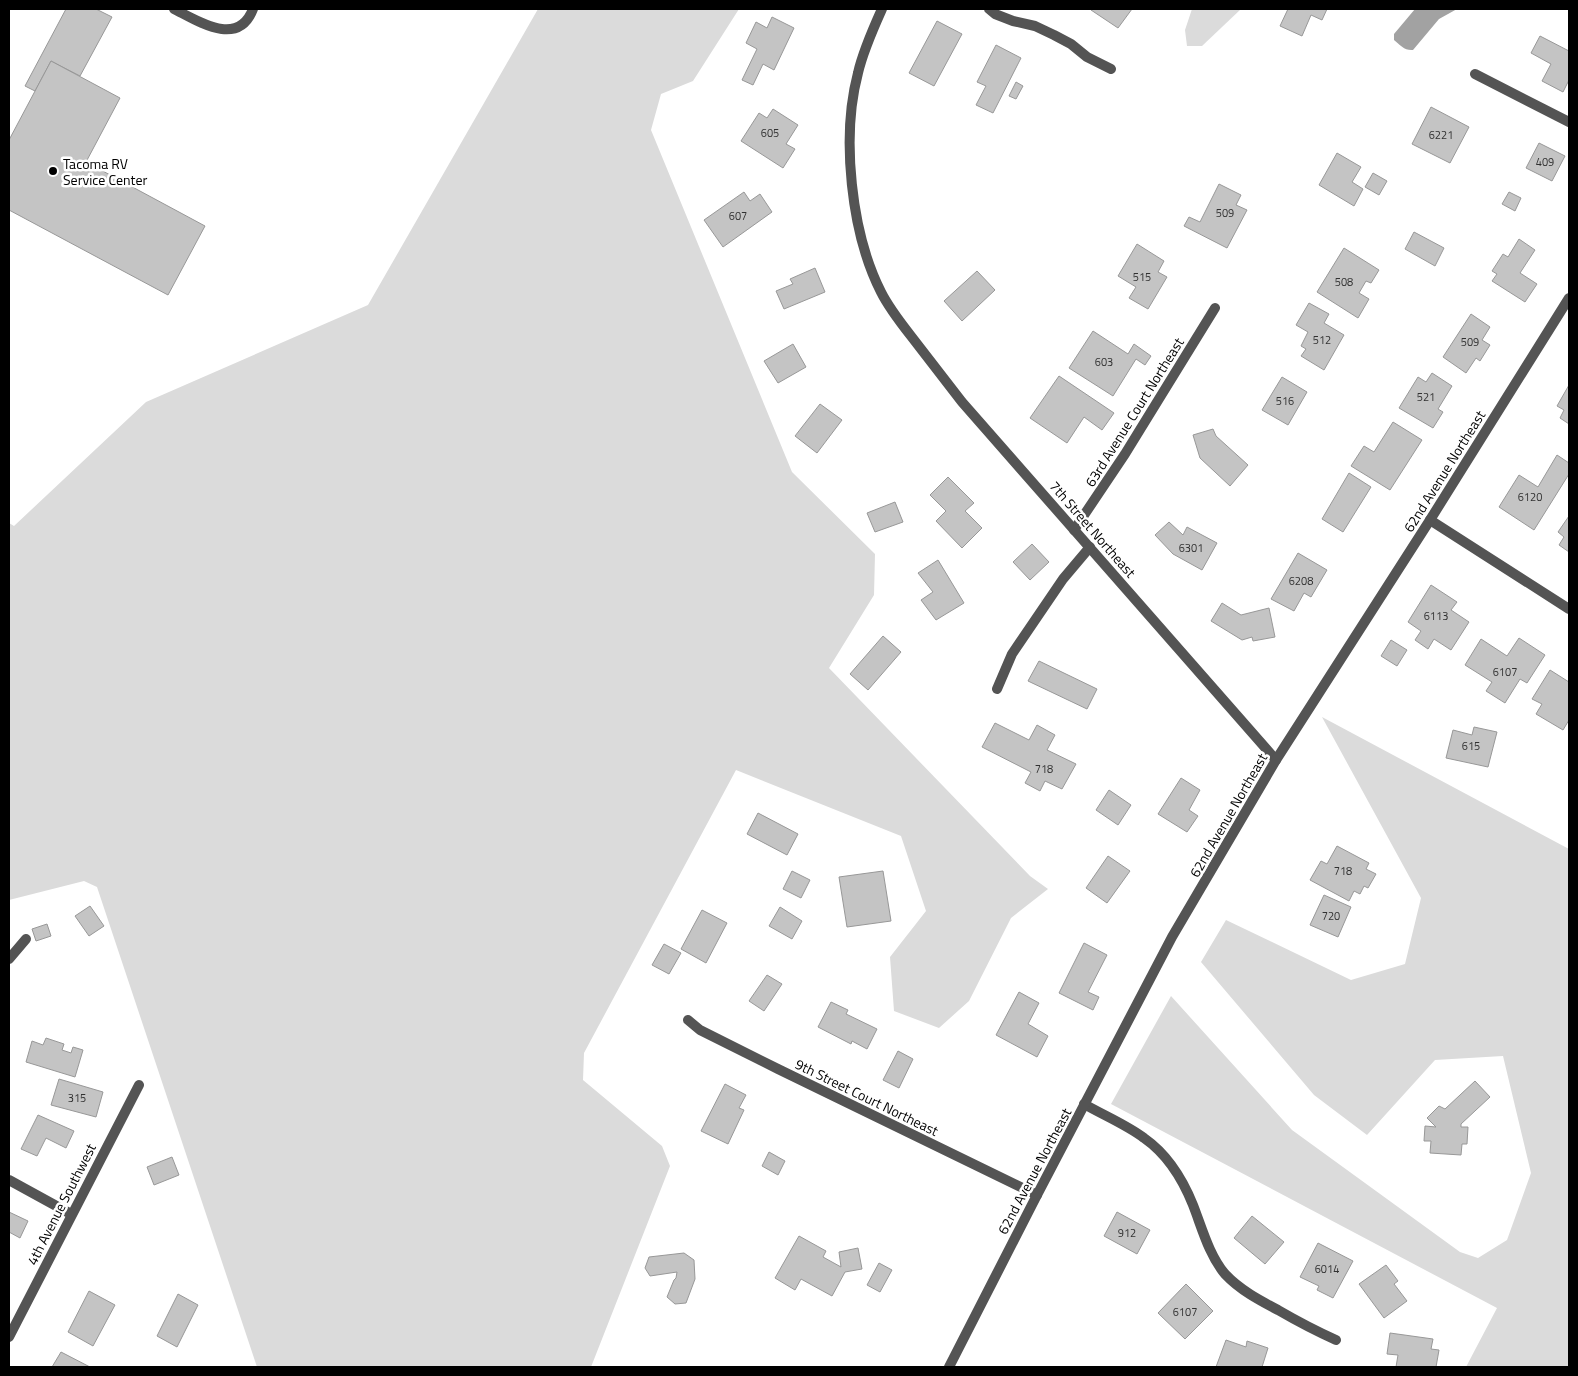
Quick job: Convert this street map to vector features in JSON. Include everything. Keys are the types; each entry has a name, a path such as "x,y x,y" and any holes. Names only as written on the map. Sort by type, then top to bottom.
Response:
{"street":[{"path":"174,9 208,27 221,30 231,29 240,25 250,16 253,9"},
{"name":"7th Street Northeast","path":"882,9 858,72 850,135 850,170 862,241 881,293 942,377 1276,760"},
{"path":"989,9 995,14 1013,21 1035,26 1054,35 1071,44 1087,57 1111,69"},
{"path":"1475,74 1569,122"},
{"name":"62nd Avenue Northeast","path":"949,1367 1172,937 1276,760 1430,520 1569,298"},
{"name":"63rd Avenue Court Northeast","path":"1074,530 1125,454 1215,308"},
{"path":"1430,520 1569,609"},
{"path":"997,688 1012,654 1063,579 1090,547"},
{"path":"9,960 26,939"},
{"name":"9th Street Court Northeast","path":"688,1020 700,1030 1037,1195"},
{"name":"4th Avenue Southwest","path":"9,1337 139,1085"},
{"path":"1084,1104 1144,1137 1157,1149 1180,1178 1214,1259 1225,1274 1253,1296 1336,1340"},
{"path":"9,1180 71,1214"}],"shaded area":[{"path":"538,9 739,9 693,81 661,94 651,130 792,472 875,554 874,595 829,668 1030,876 1048,889 1011,918 969,1001 939,1028 894,1011 890,957 926,911 901,836 736,770 584,1053 583,1080 662,1146 670,1166 591,1367 257,1367 97,887 84,881 9,900 9,523 14,526 146,402 368,305"},
{"path":"1192,9 1241,9 1202,46 1187,46 1185,30"},
{"path":"1415,9 1457,9 1439,19 1413,50 1408,50 1394,40 1394,34"},
{"path":"1322,717 1569,849 1569,1367 1466,1367 1497,1308 1111,1104 1171,996 1292,1130 1460,1252 1478,1258 1507,1240 1531,1173 1503,1056 1435,1060 1367,1135 1314,1095 1201,962 1226,920 1351,980 1405,964 1421,898"}],"building":[{"path":"66,9 96,9 112,17 80,76 51,61 35,91 25,86"},
{"path":"1092,9 1132,9 1118,28"},
{"path":"1288,9 1327,9 1322,20 1311,15 1302,36 1280,26"},
{"path":"772,17 794,28 774,70 763,64 753,85 742,80 757,49 746,43 756,22 767,28"},
{"path":"937,21 962,34 934,86 909,73"},
{"path":"1540,36 1569,51 1569,80 1563,92 1542,81 1551,64 1531,53"},
{"path":"996,45 1021,58 993,113 976,105 986,86 977,82"},
{"path":"51,61 120,98 86,162 205,226 168,295 9,210 9,140"},
{"path":"1016,82 1023,86 1016,99 1009,96"},
{"path":"1431,107 1469,127 1450,163 1412,144"},
{"path":"773,109 798,125 786,144 795,149 783,168 741,141 759,113 767,118"},
{"path":"1539,143 1565,156 1552,181 1526,168"},
{"path":"1337,153 1361,167 1352,182 1363,189 1354,206 1319,185"},
{"path":"1373,173 1387,181 1379,195 1365,187"},
{"path":"1219,184 1241,195 1236,205 1247,210 1227,248 1184,226 1189,217 1200,222"},
{"path":"744,192 750,201 760,194 772,212 723,247 704,220"},
{"path":"1509,192 1521,198 1515,211 1502,204"},
{"path":"1414,232 1444,248 1435,266 1405,249"},
{"path":"1519,239 1535,250 1520,273 1537,284 1525,302 1492,281 1497,274 1492,271 1503,254 1508,257"},
{"path":"1137,244 1164,261 1158,272 1167,277 1148,309 1129,298 1136,287 1118,276"},
{"path":"1344,248 1379,270 1371,283 1366,281 1359,293 1369,299 1358,318 1317,292"},
{"path":"815,268 825,292 784,309 776,291 793,284 790,279"},
{"path":"977,271 995,290 962,321 944,301"},
{"path":"1309,303 1329,314 1324,323 1344,335 1324,370 1301,356 1306,349 1301,346 1308,332 1296,325"},
{"path":"1471,314 1490,327 1482,340 1490,345 1480,361 1476,358 1466,373 1443,357"},
{"path":"1093,331 1128,354 1134,344 1151,356 1145,365 1136,359 1113,396 1069,368"},
{"path":"793,344 806,367 778,383 764,361"},
{"path":"1432,373 1452,386 1438,409 1443,412 1433,428 1399,408 1418,377 1426,382"},
{"path":"1059,376 1114,413 1102,430 1084,417 1067,443 1030,418"},
{"path":"1282,377 1307,392 1288,425 1262,410"},
{"path":"1569,385 1569,424 1560,418 1564,410 1557,406"},
{"path":"820,404 842,420 817,453 795,436"},
{"path":"1393,422 1422,440 1390,490 1351,466 1364,446 1374,452"},
{"path":"1213,429 1216,436 1248,465 1230,486 1200,458 1193,435"},
{"path":"1557,455 1569,463 1569,474 1534,530 1499,507 1519,475 1538,487"},
{"path":"1349,473 1371,487 1343,532 1322,519"},
{"path":"948,477 974,503 965,511 982,528 962,548 936,521 946,511 930,495"},
{"path":"895,502 903,522 875,532 867,513"},
{"path":"1569,516 1569,552 1559,545 1564,537 1558,532"},
{"path":"1169,522 1183,535 1187,527 1217,543 1202,570 1173,554 1155,535"},
{"path":"1032,544 1049,562 1030,580 1013,562"},
{"path":"1298,553 1327,570 1311,597 1304,593 1294,611 1271,599"},
{"path":"938,560 964,603 936,620 921,600 933,592 918,573"},
{"path":"1431,585 1457,602 1451,610 1469,622 1451,650 1434,639 1428,649 1415,640 1421,631 1408,622"},
{"path":"1222,603 1241,615 1269,608 1275,637 1253,641 1252,637 1242,640 1211,621"},
{"path":"883,636 901,652 868,690 850,674"},
{"path":"1519,638 1545,655 1527,683 1520,679 1505,703 1486,691 1492,682 1465,665 1481,639 1507,656"},
{"path":"1391,640 1407,650 1397,666 1381,656"},
{"path":"1039,661 1097,689 1087,709 1028,681"},
{"path":"1550,670 1569,682 1569,720 1563,730 1536,714 1542,704 1532,699"},
{"path":"995,723 1029,740 1037,725 1055,735 1047,750 1076,764 1062,789 1045,781 1040,791 1025,783 1031,772 982,747"},
{"path":"1474,727 1497,732 1488,767 1446,758 1453,730 1472,735"},
{"path":"1181,778 1200,790 1189,810 1198,816 1187,832 1158,814"},
{"path":"1109,790 1131,805 1118,825 1096,810"},
{"path":"758,813 798,834 787,855 747,834"},
{"path":"1337,846 1369,863 1366,869 1376,874 1368,888 1364,886 1360,894 1354,891 1349,901 1310,880 1321,861 1327,864"},
{"path":"1108,856 1130,871 1107,903 1086,888"},
{"path":"792,871 810,880 801,898 783,889"},
{"path":"883,871 891,921 847,927 839,877"},
{"path":"1324,895 1351,907 1338,937 1310,925"},
{"path":"90,906 104,926 89,936 75,916"},
{"path":"780,907 802,921 792,939 769,926"},
{"path":"702,910 727,923 706,963 681,949"},
{"path":"47,924 51,936 36,941 32,929"},
{"path":"1084,943 1107,955 1088,992 1099,997 1093,1010 1059,993"},
{"path":"664,944 681,953 669,974 652,965"},
{"path":"767,975 782,984 764,1011 749,1001"},
{"path":"1019,992 1039,1003 1028,1024 1048,1036 1037,1057 996,1035"},
{"path":"831,1002 848,1010 846,1014 877,1029 867,1049 852,1041 851,1044 818,1027"},
{"path":"46,1038 64,1044 62,1050 71,1053 73,1047 83,1050 75,1077 26,1062 32,1041 43,1045"},
{"path":"898,1051 913,1059 899,1088 883,1080"},
{"path":"59,1079 103,1092 96,1117 51,1105"},
{"path":"1475,1081 1490,1097 1461,1124 1461,1127 1468,1127 1467,1144 1462,1144 1461,1155 1430,1153 1431,1141 1424,1141 1425,1126 1436,1127 1427,1118 1439,1106 1445,1109"},
{"path":"725,1084 746,1095 739,1108 744,1110 728,1144 701,1131"},
{"path":"38,1115 74,1131 66,1148 46,1138 37,1156 21,1149"},
{"path":"769,1152 785,1161 778,1175 762,1166"},
{"path":"172,1157 179,1175 154,1185 147,1167"},
{"path":"9,1212 28,1221 20,1238 9,1232"},
{"path":"1117,1212 1150,1230 1137,1254 1104,1236"},
{"path":"1252,1216 1284,1242 1265,1264 1234,1238"},
{"path":"799,1236 826,1251 823,1257 841,1267 839,1252 858,1248 862,1269 845,1272 832,1296 801,1279 795,1290 775,1278"},
{"path":"1318,1243 1353,1261 1333,1298 1317,1290 1319,1286 1300,1277"},
{"path":"684,1253 694,1260 695,1279 686,1303 675,1304 667,1297 677,1272 650,1276 645,1268 649,1257"},
{"path":"879,1263 892,1270 880,1292 867,1285"},
{"path":"1386,1265 1398,1281 1394,1284 1407,1301 1384,1318 1359,1284"},
{"path":"1186,1284 1213,1311 1185,1339 1158,1313"},
{"path":"89,1291 115,1305 93,1346 68,1332"},
{"path":"178,1294 198,1305 177,1347 157,1336"},
{"path":"1390,1333 1433,1339 1431,1349 1439,1350 1436,1367 1396,1367 1398,1355 1387,1354"},
{"path":"1226,1340 1246,1347 1247,1341 1268,1348 1262,1367 1216,1367"},
{"path":"61,1352 90,1367 52,1367"}],"place":[{"name":"Tacoma RV Service Center","path":"53,171"}]}
